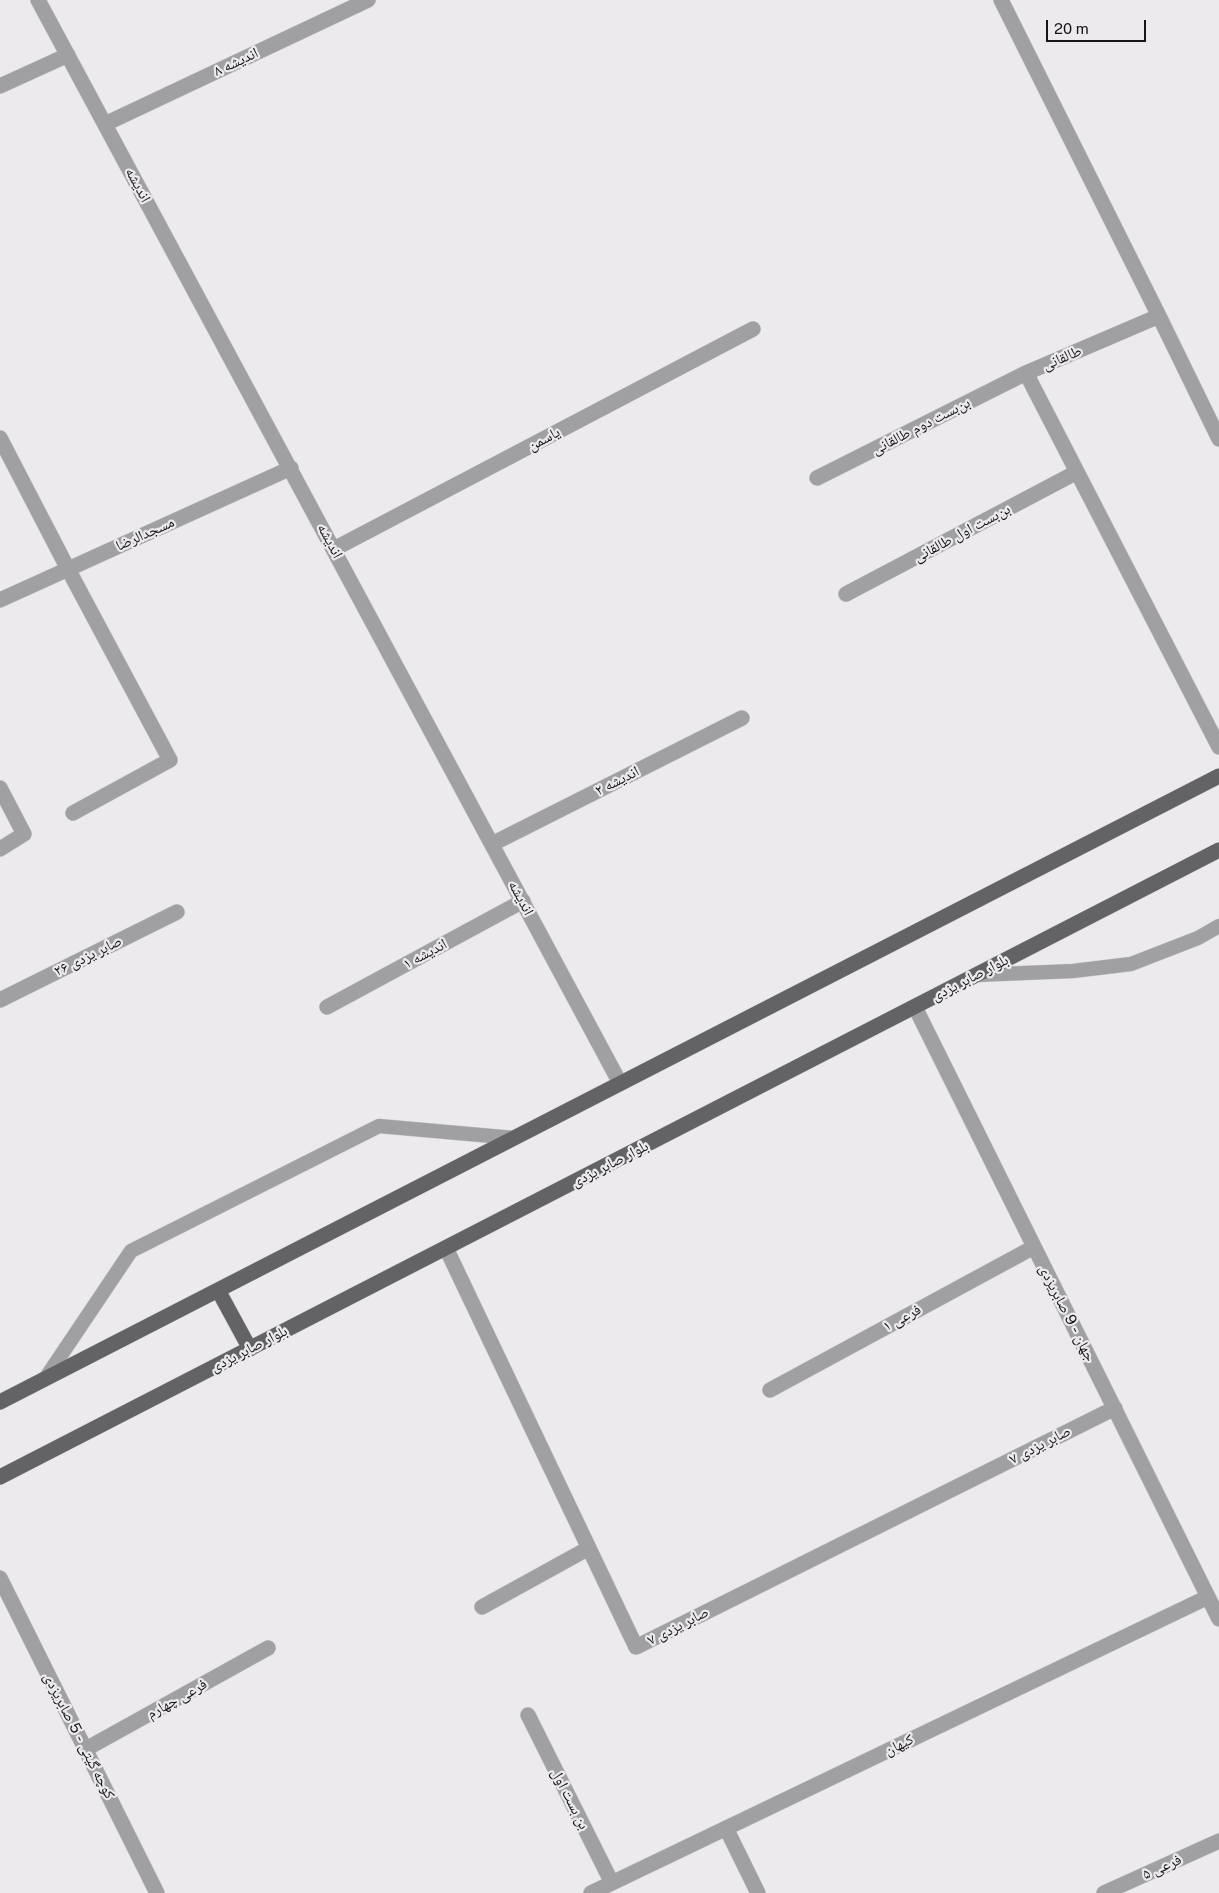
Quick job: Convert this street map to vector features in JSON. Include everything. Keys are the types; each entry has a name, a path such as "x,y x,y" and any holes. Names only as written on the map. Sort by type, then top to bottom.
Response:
{"main road":[{"path":"0,1402 1219,776"},
{"name":"بلوار صابر یزدی","path":"0,1477 1219,850"},
{"path":"218,1290 250,1349"}],"street":[{"name":"اندیشه","path":"38,0 620,1083"},
{"name":"اندیشه ۸","path":"105,124 368,0"},
{"path":"1000,0 1219,439"},
{"path":"0,86 68,55"},
{"name":"طالقانی","path":"1159,316 1026,373 1219,747"},
{"name":"یاسمن","path":"334,549 753,329"},
{"name":"بن‌بست دوم طالقانی","path":"817,478 1026,373"},
{"path":"0,438 170,760 73,813"},
{"name":"مسجدالرضا","path":"0,600 290,468"},
{"name":"بن‌بست اول طالقانی","path":"846,594 1077,472"},
{"name":"اندیشه ۲","path":"492,844 742,718"},
{"path":"0,788 24,834 0,848"},
{"name":"اندیشه ۱","path":"327,1007 523,902"},
{"name":"صابر یزدی ۲۶","path":"0,1000 177,912"},
{"name":"جهان - 9 صابریزدی","path":"915,1007 1219,1620"},
{"name":"فرعی ۱","path":"770,1390 1034,1247"},
{"name":"صابر یزدی ۷","path":"446,1248 636,1647 1115,1408"},
{"path":"482,1607 589,1548"},
{"name":"کوچه گیتی - 5 صابریزدی","path":"0,1578 158,1893"},
{"name":"کیهان","path":"591,1893 1208,1597"},
{"name":"فرعی چهارم","path":"86,1749 268,1648"},
{"name":"بن بست اول","path":"528,1715 612,1883"},
{"path":"726,1828 758,1893"},
{"name":"فرعی ۵","path":"1104,1893 1219,1841"}],"lane":[{"path":"976,975 1073,971 1131,964 1198,938 1219,926"},
{"path":"45,1379 132,1251 379,1126 514,1138"}]}
